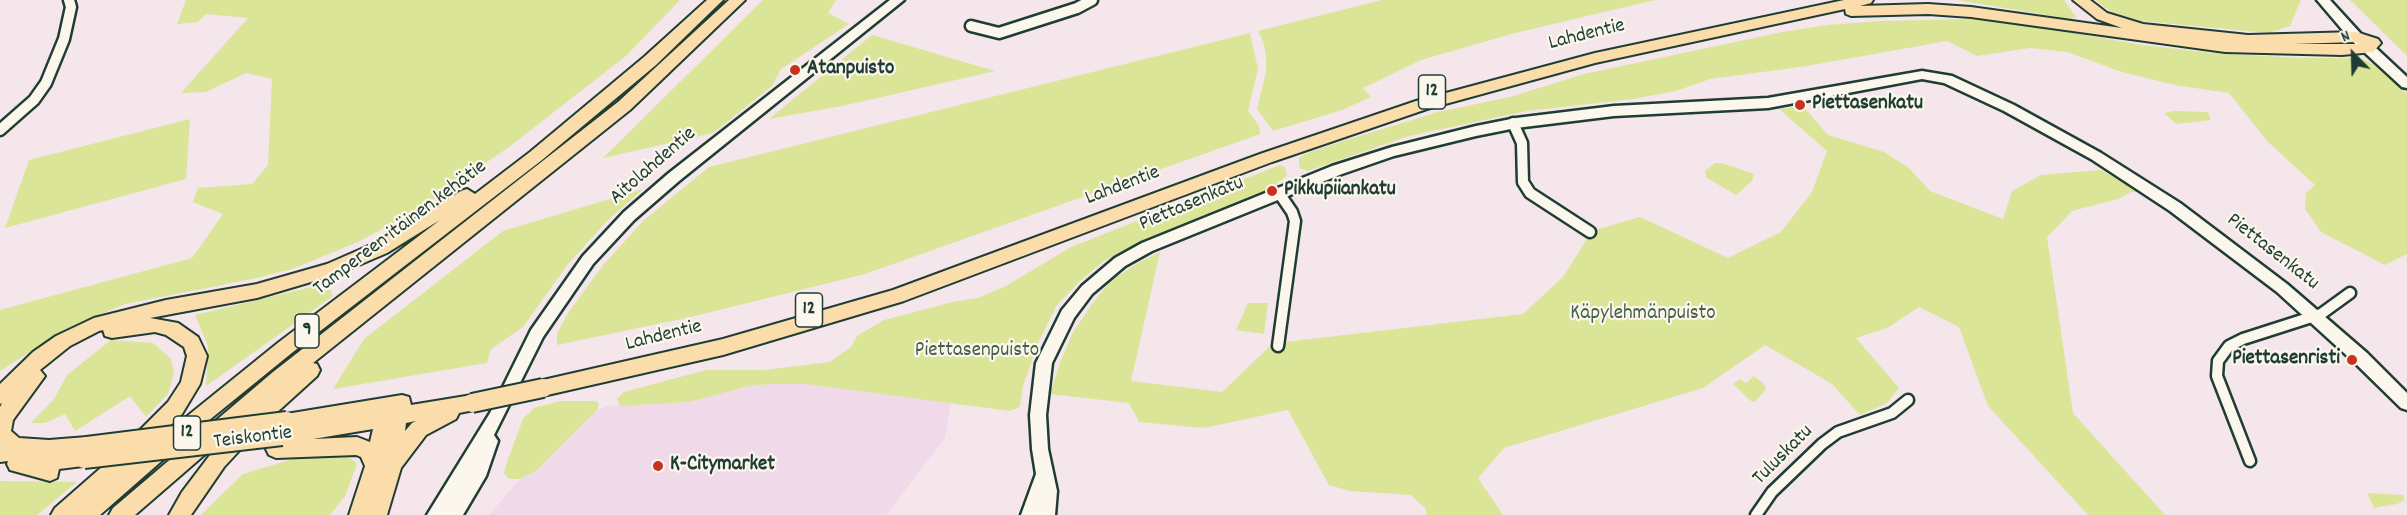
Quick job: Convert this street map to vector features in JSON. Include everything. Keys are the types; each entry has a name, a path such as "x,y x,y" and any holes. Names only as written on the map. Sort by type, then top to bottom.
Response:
{"highway":[{"name":"Tampereen itäinen kehätie","path":"85,515 190,424 286,347 536,156 650,61 716,0"},
{"name":"Tampereen itäinen kehätie","path":"120,515 280,378 624,106 738,0"},
{"name":"Lahdentie","path":"392,413 546,382 741,330 862,294 1053,227 1308,131 1443,88 1592,48 1812,0"},
{"name":"Lahdentie","path":"546,382 616,374 723,347 897,296 1031,248 1266,158 1422,105 1595,58 1866,0"},
{"path":"2080,0 2102,16 2141,29 2248,40 2366,43"},
{"path":"1727,28 1832,13 1884,9 1928,9 2022,18 2225,47 2285,50 2366,43"},
{"path":"2,396 27,367 50,349 94,325 166,307 257,291 332,269 381,248 507,168 536,156"},
{"path":"180,515 212,467 256,419 424,266"},
{"path":"49,449 10,443 4,438 1,429 11,406 30,380 58,355 96,336 136,326 155,325 171,328 191,342 197,356 195,368 190,384 175,408 118,465 62,515"},
{"path":"360,515 383,465 419,429 475,397"},
{"path":"376,515 392,413"},
{"name":"Teiskontie","path":"6,461 49,449 83,458 282,435 392,413"},
{"path":"6,461 47,472 83,458 282,435 357,446 369,451 383,465"}],"street":[{"path":"0,130 34,100 46,83 64,39 70,7 69,0"},
{"name":"Aitolahdentie","path":"436,515 496,418 537,334 588,260 629,216 674,177 898,0"},
{"path":"971,26 999,33 1077,8 1092,0"},
{"path":"2323,0 2407,84"},
{"path":"2333,0 2366,43 2407,75"},
{"name":"Piettasenkatu","path":"1046,515 1048,492 1038,430 1041,378 1050,348 1077,301 1119,262 1147,247 1337,170 1392,152 1513,123 1614,111 1767,103 1913,76 1940,77 1966,87 2009,108 2133,180 2214,235 2315,316 2407,403"},
{"path":"1513,123 1522,143 1523,182 1530,193 1590,232"},
{"path":"1278,346 1295,221 1292,212 1279,193"},
{"path":"2250,461 2217,376 2218,361 2229,346 2243,339 2315,316 2350,293"},
{"name":"Tuluskatu","path":"1756,515 1772,492 1822,444 1838,432 1892,413 1908,400"},
{"name":"Aitolahdentie","path":"454,515 477,476 496,418"},
{"name":"Piettasenkatu","path":"1030,515 1035,505 1043,471"}],"shaded area":[{"path":"805,384 951,403 945,438 886,515 489,515 520,479 536,471 597,410 607,406 689,402 750,386"}],"green space":[{"path":"186,0 680,0 626,56 509,147 419,209 360,241 295,268 257,278 125,304 68,328 0,371 0,310 192,258 223,214 193,202 198,188 252,184 268,165 272,79 246,73 206,92 181,93 248,18 206,14 198,22 177,24"},
{"path":"763,0 836,0 828,13 849,24 781,69 772,86 713,133 603,158"},
{"path":"1382,0 1655,0 1515,33 1421,60 1363,88 1371,97 1342,110 1273,131 1257,109 1266,72 1264,44 1258,31"},
{"path":"1957,0 2064,0 2076,17 2070,19"},
{"path":"2095,0 2301,0 2290,26 2269,33 2141,21 2111,12"},
{"path":"2350,0 2407,0 2407,56"},
{"path":"1970,19 2016,23 2142,45 2213,53 2362,59 2375,65 2407,93 2407,254 2385,265 2321,232 2305,209 2306,193 2315,185 2267,141 2229,93 2175,85 2122,72 2067,52 2030,48 1977,56 1947,41 1807,66 1710,79 1676,91 1633,99 1527,111 1409,136 1308,171 1300,168 1299,164 1299,158 1305,154 1340,142 1438,112 1510,97 1584,74 1782,32 1828,25 1880,21"},
{"path":"1250,33 1258,69 1248,111 1259,126 1260,134 865,274 691,317 557,345 557,334 568,313 604,264 643,221 709,167"},
{"path":"872,35 995,71 847,105 769,119"},
{"name":"Käpylehmänpuisto","path":"1803,106 1828,135 1884,152 1909,168 1930,191 2003,219 2012,191 2041,175 2101,170 2140,192 2131,192 2118,199 2072,211 2047,237 2073,413 2165,515 2088,515 1988,406 1959,327 1919,307 1887,328 1856,338 1899,388 1887,403 1860,415 1832,384 1765,345 1703,388 1504,448 1478,478 1503,515 1426,515 1426,509 1411,495 1350,491 1329,485 1288,410 1204,428 1139,422 1129,403 1050,394 1072,334 1092,304 1110,281 1160,252 1131,381 1222,392 1269,347 1285,342 1523,314 1563,277 1592,231 1640,217 1728,258 1781,232 1812,192 1827,151 1779,109"},
{"path":"2208,112 2211,120 2176,124 2164,113"},
{"path":"190,119 186,179 5,228 29,160"},
{"path":"1715,163 1722,163 1754,174 1752,181 1736,195 1707,178 1705,171"},
{"name":"Piettasenpuisto","path":"1280,165 1285,167 1287,176 1262,193 1137,244 1105,260 1079,282 1057,305 1039,341 1023,386 1020,406 1010,411 805,384 750,386 689,402 620,406 617,399 624,392 706,370 763,370 830,362 851,347 857,336 884,320 953,302 978,298 1006,286 1071,247"},
{"path":"643,189 607,221 568,264 523,327 491,349 487,363 333,389 364,339 503,231"},
{"path":"328,283 333,296 206,386 208,346 195,315"},
{"path":"1248,303 1268,303 1264,334 1236,330"},
{"path":"111,340 153,343 171,359 174,373 168,394 146,417 130,396 75,431 65,414 45,423 31,423 54,399 67,375"},
{"path":"1754,376 1765,385 1766,389 1755,402 1733,384 1740,379 1746,383"},
{"path":"561,401 596,401 599,404 597,410 536,471 520,479 509,479 504,473 523,419 534,408"},
{"path":"348,456 357,464 345,496 330,515 201,515 243,474 293,459"},
{"path":"0,481 77,482 37,515 0,515"},
{"path":"2367,493 2403,495 2405,500 2397,504 2374,508"}],"place":[{"name":"Atanpuisto","path":"795,70"},
{"name":"Piettasenkatu","path":"1800,105"},
{"name":"Pikkupiiankatu","path":"1272,191"},
{"name":"Piettasenristi","path":"2352,360"},
{"name":"K-Citymarket","path":"658,466"}]}
